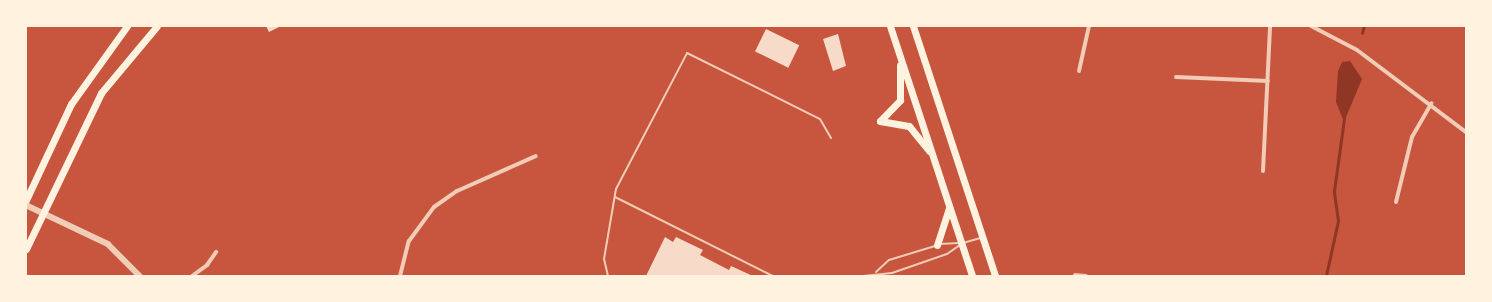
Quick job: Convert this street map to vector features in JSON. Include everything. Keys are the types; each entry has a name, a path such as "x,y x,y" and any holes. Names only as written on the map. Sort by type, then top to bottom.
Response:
{"main road":[{"path":"26,200 71,104 127,26"},
{"path":"26,249 101,93 157,26"},
{"path":"890,26 972,276"},
{"path":"913,26 995,276"},
{"path":"900,56 900,100 880,121 909,126 933,157"},
{"path":"937,245 950,206"}],"street":[{"path":"1079,71 1089,26"},
{"path":"1263,171 1270,26"},
{"path":"1311,26 1357,50 1432,103 1466,132"},
{"path":"1176,77 1268,82"},
{"path":"1396,202 1412,137 1432,103"},
{"path":"400,276 409,241 434,207 457,192 536,156"},
{"path":"26,205 108,244 140,276"},
{"path":"192,276 207,266 216,252"},
{"path":"1075,275 1086,276"}],"lane":[{"path":"608,276 604,258 615,197 686,53 820,119 831,138"},
{"path":"615,197 773,276"},
{"path":"863,276 876,272 892,273 947,254 962,244 983,237"},
{"path":"876,272 889,260 937,245 962,244"}],"shaded area":[{"path":"1350,61 1362,79 1344,122 1336,102 1338,71 1342,62"}],"building":[{"path":"266,26 281,26 269,32"},
{"path":"766,29 799,45 788,68 755,51"},
{"path":"838,34 846,66 833,71 823,39"},
{"path":"665,237 673,242 676,237 703,250 700,255 729,270 731,266 753,276 646,276"}],"waterway":[{"path":"1362,33 1364,26"},
{"path":"1326,276 1338,221 1334,191 1344,119"}]}
